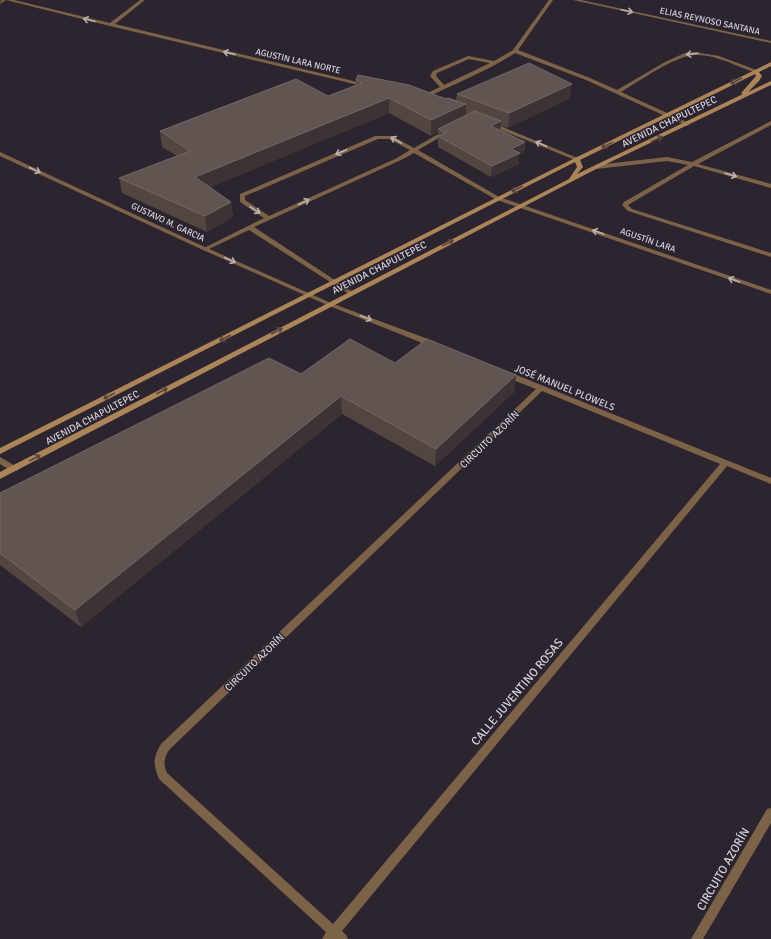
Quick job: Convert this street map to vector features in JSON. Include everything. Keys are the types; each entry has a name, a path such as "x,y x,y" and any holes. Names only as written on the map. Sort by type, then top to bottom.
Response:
{"main road":[{"path":"0,451 577,159 771,64"},
{"path":"732,102 757,80 759,76 756,71"},
{"name":"AVENIDA CHAPULTEPEC","path":"0,476 329,304 596,167 771,83"},
{"path":"566,183 578,172 580,162 577,159"}],"street":[{"path":"0,3 4,0"},
{"name":"AGUSTIN LARA NORTE","path":"8,0 376,87"},
{"path":"110,25 143,0"},
{"path":"419,99 516,51 551,0"},
{"name":"ELIAS REYNOSO SANTANA","path":"575,0 771,42"},
{"path":"516,51 618,92 687,124"},
{"path":"618,92 641,77 692,53 706,55 756,71"},
{"path":"443,88 433,76 435,72 468,58 494,63"},
{"path":"412,97 426,101"},
{"path":"488,123 577,159"},
{"path":"771,123 654,186 626,203 624,206 630,210 771,255"},
{"path":"205,249 414,150 435,137 454,128"},
{"name":"AGUSTÍN LARA","path":"269,218 242,201 242,195 377,137 390,137 499,199 771,292"},
{"name":"GUSTAVO M. GARCIA","path":"0,154 205,249 329,304"},
{"path":"596,167 657,159 676,160 771,186"},
{"path":"249,227 351,293"},
{"path":"329,304 440,347"},
{"name":"JOSÉ MANUEL PLOWELS","path":"498,371 771,481"},
{"name":"CIRCUITO AZORÍN","path":"335,937 163,776 158,767 159,757 165,747 541,388"},
{"path":"0,460 14,469"},
{"name":"CALLE JUVENTINO ROSAS","path":"335,937 726,462"},
{"name":"CIRCUITO AZORÍN","path":"698,939 771,813"}],"building":[{"path":"529,63 572,84 509,113 457,94"},
{"path":"358,75 409,85 446,99 448,98 466,104 431,120 389,98 195,177 231,202 205,216 119,178 190,151 160,131 296,79 328,96 362,83 356,80"},
{"path":"475,111 501,121 491,126 525,142 511,149 520,153 492,166 438,136 446,133 438,129"},
{"path":"350,339 395,363 427,339 516,375 436,449 341,396 75,610 0,553 0,493 269,358 301,374"}]}
